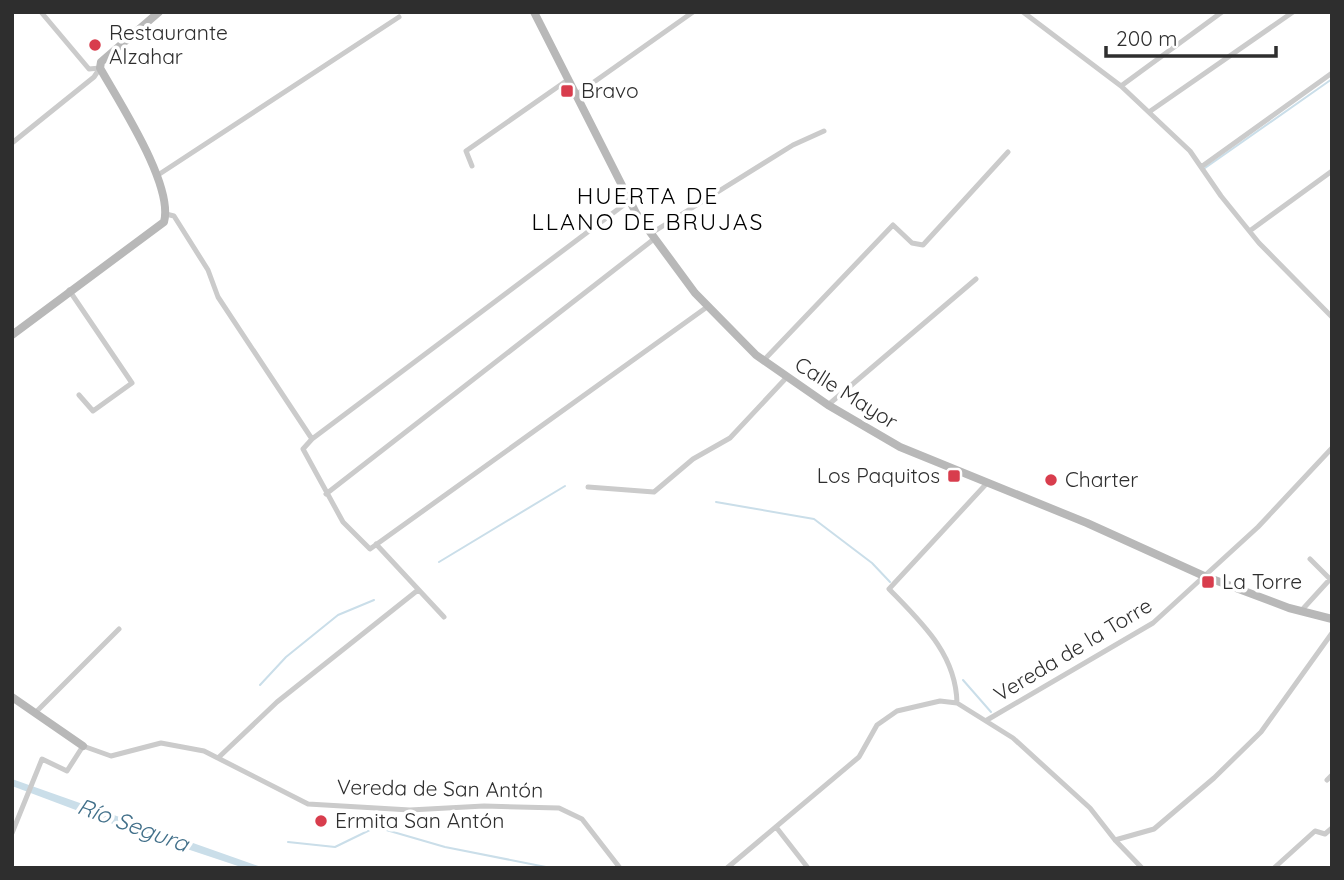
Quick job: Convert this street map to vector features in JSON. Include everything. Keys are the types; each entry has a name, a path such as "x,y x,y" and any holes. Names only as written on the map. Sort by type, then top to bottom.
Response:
{"main road":[{"path":"12,335 69,290 164,222 166,214 158,175 100,68 101,62 159,12"},
{"name":"Calle Mayor","path":"534,12 629,201 652,237 707,307 764,360 828,405 900,447 988,482 1204,576 1301,611 1332,619"},
{"name":"Vereda de San Antón","path":"12,697 83,746"}],"street":[{"path":"41,12 89,69 100,68"},
{"path":"577,94 693,12"},
{"path":"1023,12 1121,86 1190,151 1221,196 1259,243 1332,317"},
{"path":"1029,17 1036,12"},
{"path":"1121,86 1223,12"},
{"path":"1149,112 1293,12"},
{"path":"158,175 399,16"},
{"path":"12,144 94,77 100,68"},
{"path":"1201,167 1332,73"},
{"path":"472,166 466,151 569,79"},
{"path":"326,494 652,237 793,145 824,131"},
{"path":"764,360 893,225 912,243 923,245 1008,152"},
{"path":"1251,230 1332,171"},
{"path":"629,201 312,439 303,449 343,522 370,549 707,307"},
{"path":"166,214 174,216 208,270 218,297 312,439"},
{"path":"828,405 976,279"},
{"path":"69,290 132,383 93,411 79,395"},
{"path":"588,487 654,492 693,459 730,438 787,377"},
{"name":"Vereda de la Torre","path":"987,720 1138,634 1174,606 1258,527 1332,448"},
{"path":"957,703 956,682 944,654 927,628 890,589 988,482"},
{"path":"376,544 443,617"},
{"path":"1301,611 1331,578 1311,559"},
{"path":"218,758 277,702 418,590"},
{"path":"35,713 119,629"},
{"path":"1115,840 1154,830 1214,778 1261,732 1332,633"},
{"path":"727,868 859,757 877,725 897,710 940,701 957,703 1013,738 1090,807 1115,840 1142,868"},
{"name":"Vereda de San Antón","path":"83,746 111,755 161,743 204,751 308,804 410,810 484,806 559,808 582,820 605,844 620,868"},
{"path":"12,833 20,819 42,759 67,771 83,746"},
{"path":"776,827 808,868"},
{"path":"1274,868 1315,831 1325,834 1332,828"}],"water":[{"name":"Río Segura","path":"12,779 264,868 244,868 121,827 12,786"}],"waterway":[{"path":"1205,168 1332,79"},
{"path":"439,562 565,486"},
{"path":"716,502 814,519 872,563 890,582"},
{"path":"260,685 286,657 338,615 374,600"},
{"path":"963,680 991,712"},
{"path":"288,842 335,847 376,827 445,847 551,868"}],"place":[{"name":"Restaurante Alzahar","path":"95,45"},
{"name":"Bravo","path":"567,91"},
{"name":"Los Paquitos","path":"954,476"},
{"name":"Charter","path":"1051,480"},
{"name":"La Torre","path":"1208,582"},
{"name":"Ermita San Antón","path":"321,821"}],"district":[{"name":"HUERTA DE LLANO DE BRUJAS","path":"648,209"}]}
